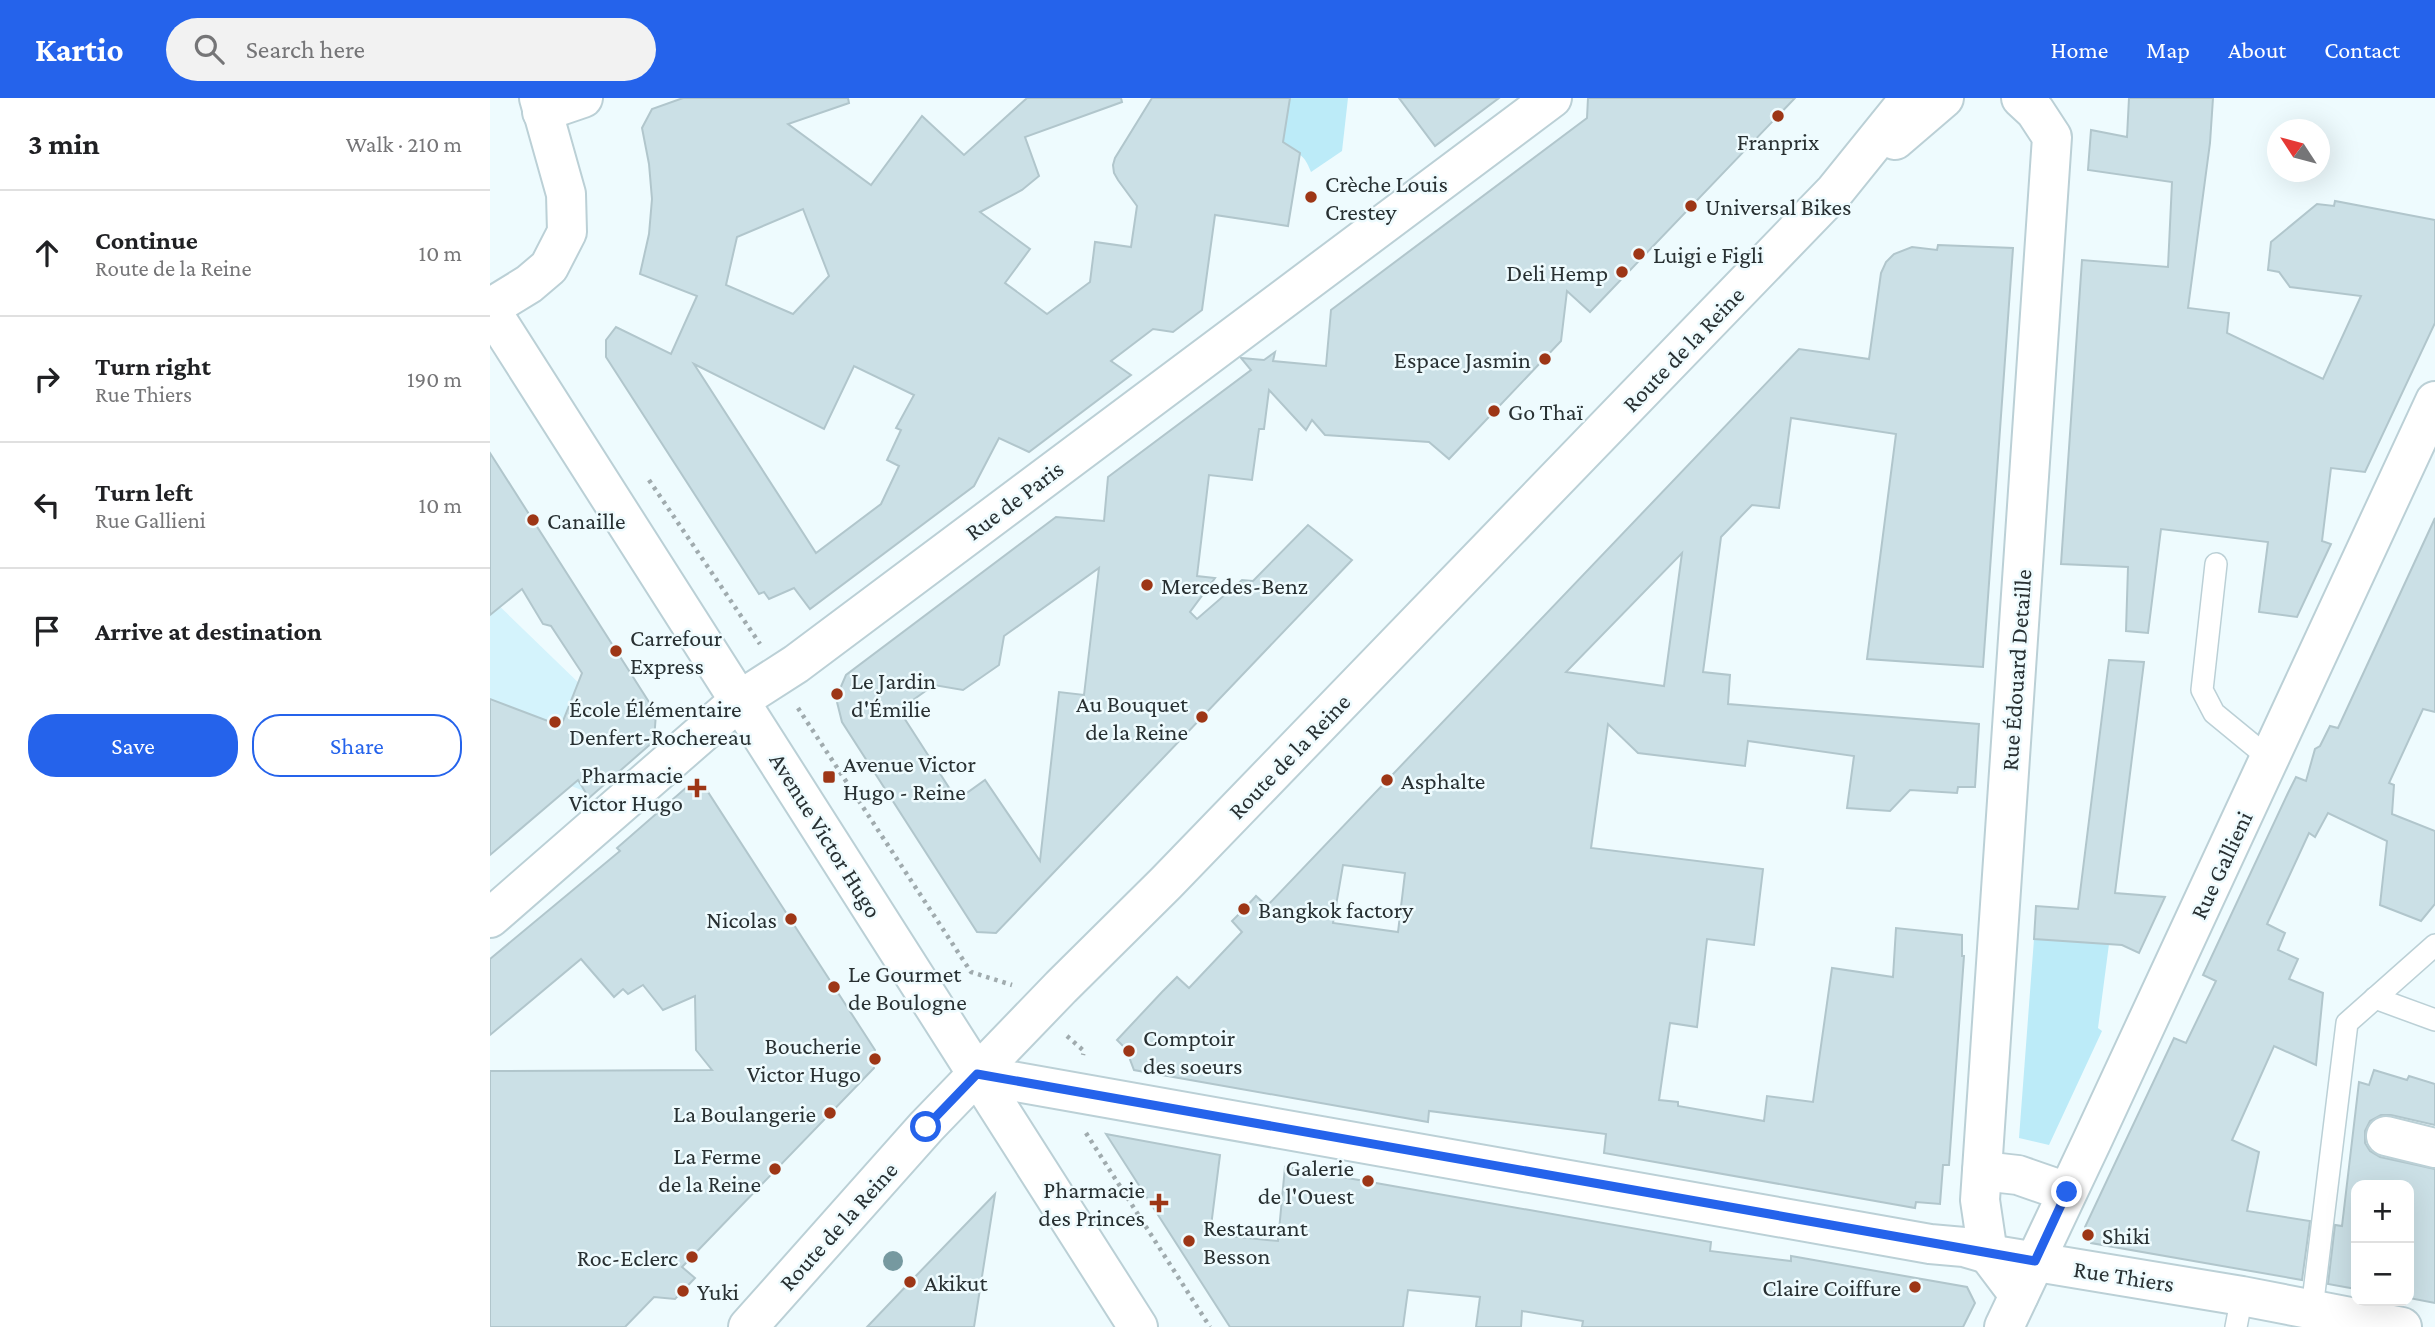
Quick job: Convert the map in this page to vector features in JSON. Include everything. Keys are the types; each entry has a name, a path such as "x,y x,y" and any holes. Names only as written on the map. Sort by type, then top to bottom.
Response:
{"street":[{"path":"490,308 529,284 549,267 567,232 566,194 541,105 583,98"},
{"name":"Rue de Paris","path":"490,918 740,700 777,676 1552,98"},
{"name":"Route de la Reine","path":"748,1327 977,1074 1176,873 1835,191 1910,98"},
{"name":"Route de la Reine","path":"1835,191 1944,98"},
{"name":"Rue Édouard Detaille","path":"1988,1254 1980,1200 2052,137 2035,111 2021,98"},
{"name":"Avenue Victor Hugo","path":"490,308 1138,1327"},
{"name":"Rue Gallieni","path":"2011,1311 2435,401"},
{"name":"Rue Thiers","path":"977,1074 1930,1244 1964,1247 1988,1254 2035,1261 2239,1312 2312,1309 2402,1327"},
{"path":"2386,1136 2435,1148"},
{"path":"1982,1171 2018,1175 2067,1192"},
{"path":"1988,1254 2011,1311"}],"lane":[{"path":"2216,564 2202,690 2214,713 2270,759"},
{"path":"2312,1309 2347,1023 2435,945"},
{"path":"2375,998 2435,1020"}],"path":[{"name":"Avenue Victor Hugo","path":"644,473 761,645 777,676 971,972 1010,984"},
{"path":"1062,1031 1084,1051 1082,1062"},
{"path":"1082,1125 1210,1327"}],"shaded area":[{"path":"1290,98 1348,98 1342,151 1311,172 1303,157 1283,144"},
{"name":"École Élémentaire Denfert-Rochereau","path":"490,597 646,748 589,798 584,791 490,754"},
{"path":"2034,939 2109,944 2098,1028 2102,1031 2049,1145 2019,1138"}],"building":[{"path":"683,98 848,98 849,103 788,124 871,185 922,116 964,155 1027,98 1121,98 1122,102 1025,137 1039,176 1022,190 980,212 1030,249 1005,283 1047,314 1090,282 1095,242 1131,247 1137,206 1118,180 1113,165 1152,98 1290,98 1283,142 1300,153 1288,226 1215,215 1202,310 1173,332 1153,329 1111,361 1131,375 1029,452 999,438 974,486 810,609 794,588 769,599 764,592 759,594 606,357 606,340 616,327 671,354 697,296 640,274 649,234 652,199 642,128 652,109","holes":["803,209 829,276 793,314 726,285 737,237","694,364 824,429 854,366 914,395 896,428 901,430 887,460 899,466 881,504 816,553"]},
{"path":"1399,98 1499,98 1435,146"},
{"path":"1588,98 1795,98 1590,312 1567,291 1561,341 1449,459 1429,442 1325,435 1312,420 1306,430 1269,390 1264,429 1259,429 1252,480 1209,475 1197,576 1215,578 1190,612 1197,619 1242,580 1253,581 1308,525 1352,560 996,933 977,932 842,722 836,698 846,675 1056,517 1104,521 1108,477 1251,370 1241,358 1264,360 1275,352 1273,361 1326,366 1331,310 1587,118","holes":["1099,568 1084,695 1059,692 1040,861 985,780 957,800 899,710 934,685 963,690 999,665 1004,636"]},
{"path":"2129,98 2213,98 2210,143 2188,308 2229,313 2227,333 2323,379 2361,296 2290,287 2279,272 2268,270 2271,242 2317,204 2334,206 2335,201 2435,220 2435,323 2365,472 2331,468 2322,541 2331,544 2297,617 2259,612 2268,542 2161,529 2148,633 2126,631 2128,567 2061,564 2082,260 2168,267 2172,182 2088,170 2091,130 2127,137"},
{"path":"1938,245 2013,248 1983,667 1867,659 1896,434 1791,418 1779,508 1752,505 1721,537 1703,672 1730,675 1728,704 1979,724 1975,787 1958,787 1957,793 1910,790 1890,811 1847,808 1854,756 1748,741 1745,766 1638,753 1608,724 1591,848 1763,869 1754,945 1707,939 1697,1027 1670,1023 1659,1100 1678,1102 1678,1106 1764,1121 1767,1096 1813,1102 1832,968 1893,977 1896,928 1962,935 1964,956 1949,1165 1943,1165 1940,1204 1916,1202 1915,1208 1604,1153 1606,1134 1429,1111 1428,1122 1134,1070 1126,1049 1117,1040 1177,977 1189,988 1242,932 1232,921 1256,896 1267,906 1799,349 1869,359 1881,273 1886,262 1894,254 1912,247 1937,250","holes":["1682,553 1664,686 1566,672","1343,865 1405,873 1398,932 1333,923"]},
{"path":"490,453 656,713 654,741 589,798 578,780 490,855 490,699 561,726 582,673 551,626 543,624 522,589 490,615"},
{"path":"2435,518 2435,712 2423,709 2389,783 2394,785 2392,814 2435,831 2435,904 2421,921 2380,905 2387,841 2328,813 2315,837 2309,833 2267,924 2285,933 2278,950 2298,959 2289,979 2323,993 2316,1065 2274,1046 2232,1140 2259,1152 2247,1211 2310,1221 2302,1280 2091,1243 2085,1227 2174,1038 2186,1043 2216,981 2203,975 2288,793 2296,777 2306,781 2315,749 2320,746 2330,726 2338,728"},
{"path":"2109,660 2144,662 2115,893 2165,897 2139,953 2122,945 2034,939 2036,906 2078,909"},
{"path":"688,786 706,789 875,1050 874,1068 682,1267 695,1278 675,1299 654,1297 625,1327 490,1327 490,1071 712,1070 696,1050 695,996 663,1010 643,985 628,994 623,989 614,997 581,959 490,1035 490,959 620,851 617,848"},
{"path":"2374,1070 2407,1080 2409,1076 2435,1084 2435,1125 2381,1115 2370,1121 2365,1131 2365,1143 2370,1151 2380,1157 2435,1169 2435,1303 2414,1299 2414,1180 2351,1180 2351,1288 2328,1284 2335,1225 2342,1226 2359,1082 2369,1085"},
{"path":"1106,1134 1220,1155 1210,1234 1278,1241 1285,1167 1711,1242 1710,1251 1791,1261 1791,1256 1967,1287 1975,1303 1963,1327 1582,1327 1583,1321 1522,1311 1521,1327 1476,1327 1480,1297 1408,1290 1403,1327 1230,1327"},
{"path":"995,1194 974,1327 867,1327 910,1282"}],"place":[{"name":"Franprix","path":"1778,116"},
{"name":"Crèche Louis Crestey","path":"1311,197"},
{"name":"Universal Bikes","path":"1691,206"},
{"name":"Luigi e Figli","path":"1639,254"},
{"name":"Deli Hemp","path":"1622,272"},
{"name":"Espace Jasmin","path":"1545,359"},
{"name":"Go Thaï","path":"1494,411"},
{"name":"Canaille","path":"533,520"},
{"name":"Mercedes-Benz","path":"1147,585"},
{"name":"Carrefour Express","path":"616,651"},
{"name":"Le Jardin d'Émilie","path":"837,694"},
{"name":"Au Bouquet de la Reine","path":"1202,717"},
{"name":"École Élémentaire Denfert-Rochereau","path":"555,722"},
{"name":"Avenue Victor Hugo - Reine","path":"829,777"},
{"name":"Asphalte","path":"1387,780"},
{"name":"Pharmacie Victor Hugo","path":"697,788"},
{"name":"Bangkok factory","path":"1244,909"},
{"name":"Nicolas","path":"791,919"},
{"name":"Le Gourmet de Boulogne","path":"834,987"},
{"name":"Comptoir des soeurs","path":"1129,1051"},
{"name":"Boucherie Victor Hugo","path":"875,1059"},
{"name":"La Boulangerie","path":"830,1113"},
{"name":"La Ferme de la Reine","path":"775,1169"},
{"name":"Galerie de l'Ouest","path":"1368,1181"},
{"name":"Pharmacie des Princes","path":"1159,1203"},
{"name":"Shiki","path":"2088,1235"},
{"name":"Restaurant Besson","path":"1189,1241"},
{"name":"Roc-Eclerc","path":"692,1257"},
{"name":"Akikut","path":"910,1282"},
{"name":"Claire Coiffure","path":"1915,1287"},
{"name":"Yuki","path":"683,1291"}],"route":[{"path":"926,1127 977,1074 2035,1261 2067,1192"}]}
